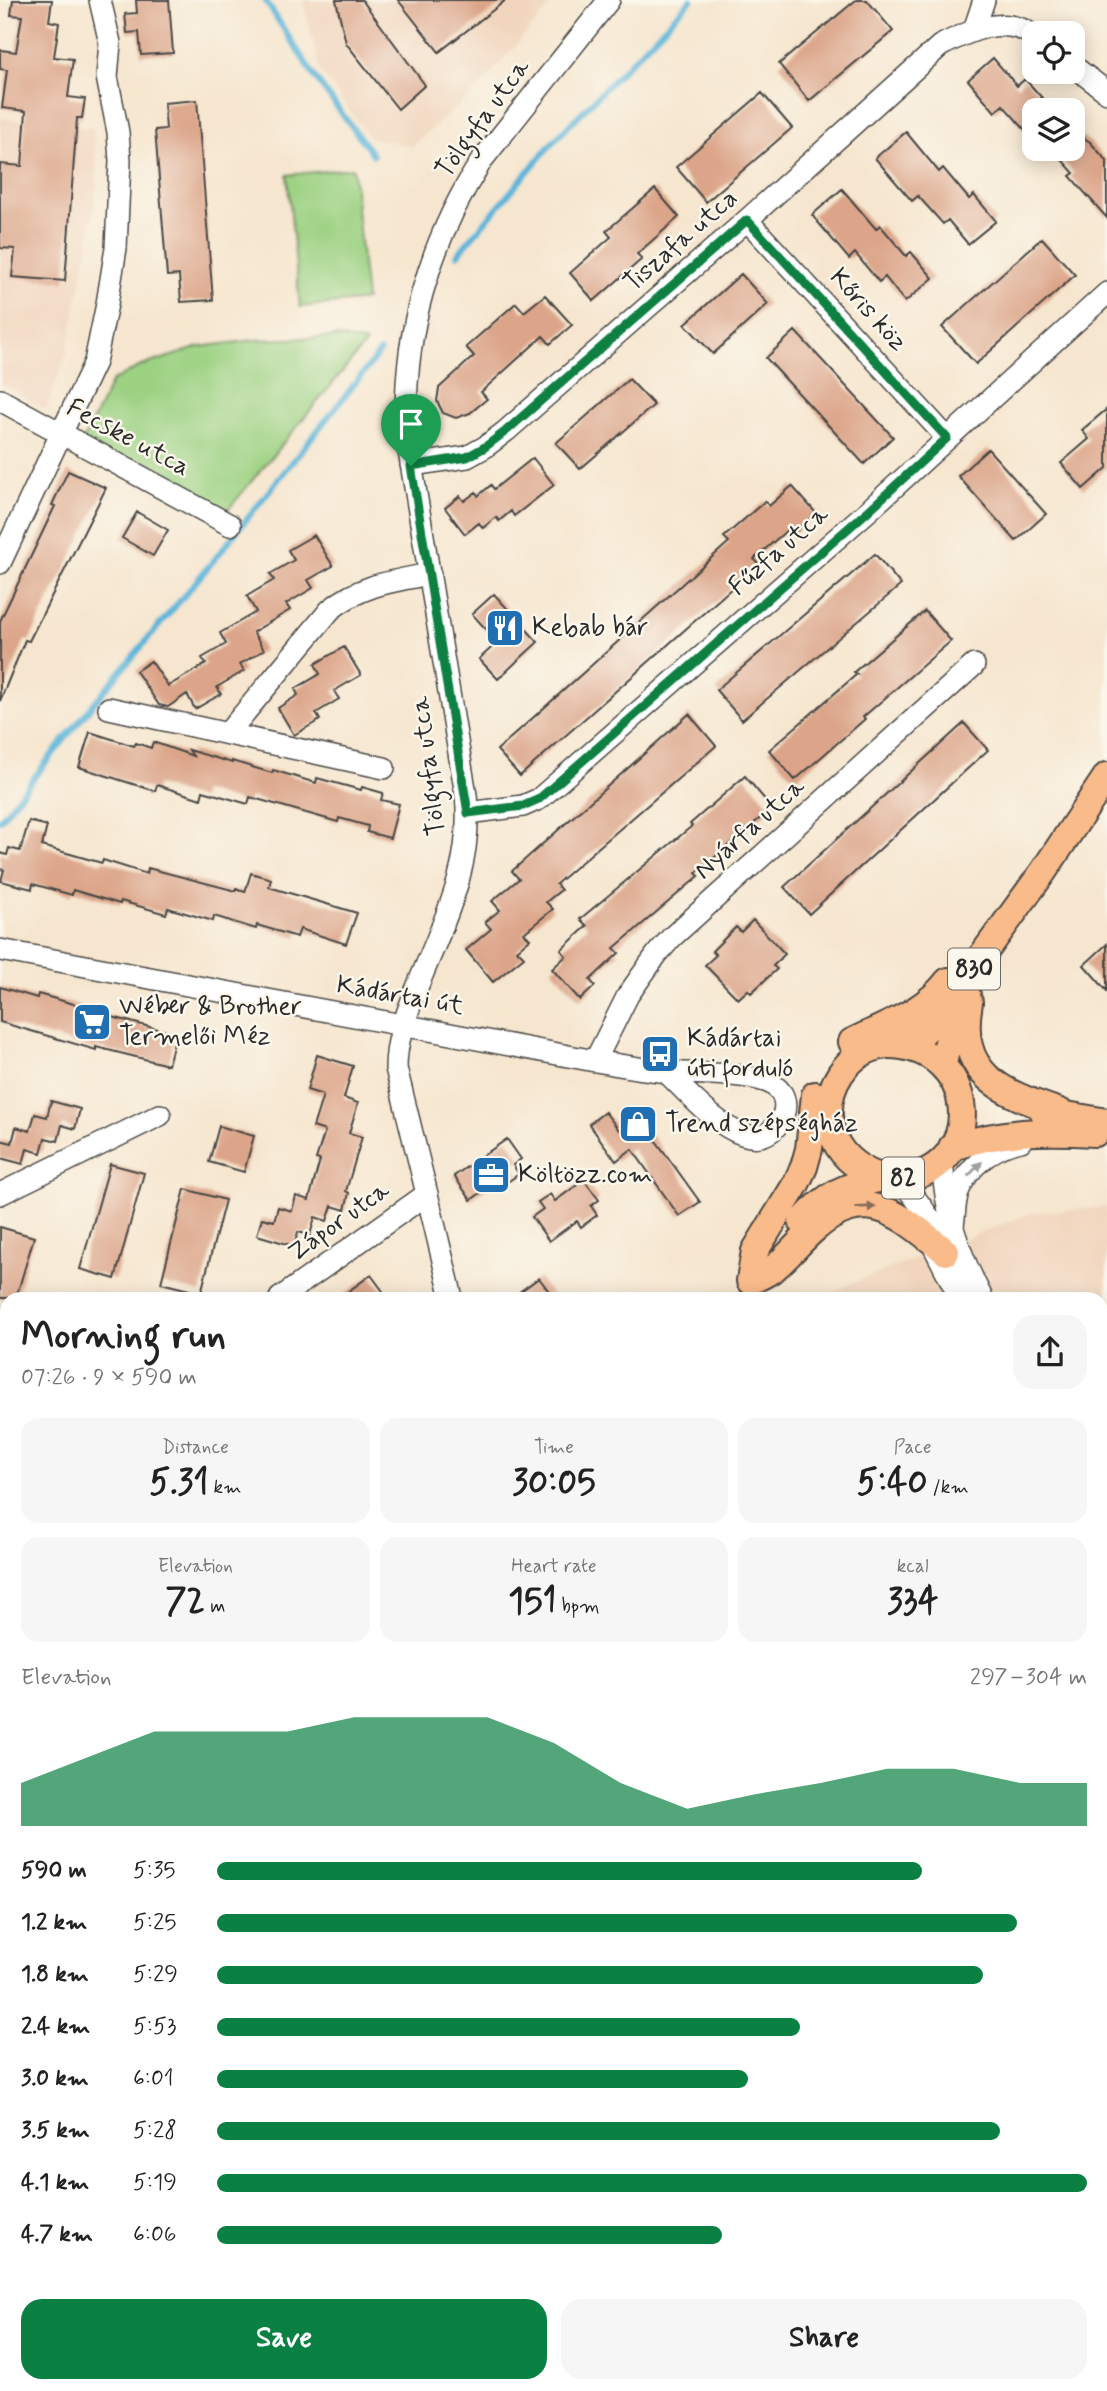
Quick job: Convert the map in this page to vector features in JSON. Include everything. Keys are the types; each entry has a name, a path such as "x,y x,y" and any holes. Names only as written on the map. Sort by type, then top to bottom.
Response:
{"main road":[{"name":"830","path":"888,1045 916,1038 936,1019 1043,872 1107,776"},
{"name":"830","path":"947,1070 947,1043 958,1011 1032,898 1043,872"},
{"name":"830","path":"744,1290 755,1251 804,1167 811,1132 813,1100 824,1069 835,1055 849,1044 938,996 994,919 1020,890 1043,872"},
{"path":"972,988 967,1033 970,1050 984,1076 1052,1121"},
{"path":"744,1290 803,1198 814,1176 829,1123 831,1091 838,1076 860,1055 873,1048 888,1045"},
{"name":"82","path":"888,1045 918,1048 979,1095 1028,1109 1052,1121 1107,1133"},
{"name":"82","path":"947,1070 959,1090 962,1104 962,1119 947,1154"},
{"name":"82","path":"744,1290 815,1207 852,1184 914,1176 929,1170 947,1154 981,1138 1052,1121 1107,1122"},
{"name":"82","path":"829,1123 842,1153 860,1168 891,1178"},
{"path":"744,1290 772,1270 814,1229 833,1215 853,1208 877,1206 895,1213 942,1241"}],"street":[{"path":"0,563 95,362 116,248 120,151 107,77 110,43 100,0"},
{"name":"Tölgyfa utca","path":"402,1026 457,886 465,857 468,813 407,439 405,381 411,334 433,259 464,187 482,160 609,0"},
{"path":"974,30 984,0"},
{"name":"Tiszafa utca","path":"411,466 467,457 506,431 940,46 988,25 1022,30"},
{"path":"1085,75 1107,92"},
{"name":"Kőris köz","path":"747,220 947,438"},
{"name":"Fűzfa utca","path":"468,813 523,806 539,799 868,511 1107,293"},
{"name":"Fecske utca","path":"0,400 230,525"},
{"path":"227,734 330,610 344,598 383,582 430,574"},
{"name":"Nyárfa utca","path":"596,1061 628,995 672,937 974,665"},
{"name":"Tölgyfa utca","path":"109,708 384,768"},
{"name":"Kádártai út","path":"0,950 596,1061 666,1072 754,1078 770,1082 780,1091 785,1101 784,1114 776,1126 765,1134 739,1134 722,1124 666,1072"},
{"name":"Zápor utca","path":"288,1292 427,1194 396,1068 396,1051 402,1026"},
{"path":"0,1194 160,1115"},
{"path":"942,1241 966,1177 996,1149 1033,1139 1052,1121"},
{"path":"942,1241 947,1154"},
{"path":"891,1178 917,1199 971,1292"},
{"path":"427,1194 451,1292"}],"shaded area":[{"path":"303,0 555,0 478,89 412,146 370,138 320,70"},
{"path":"0,118 93,128 97,186 88,247 67,352 46,409 0,384"},
{"path":"1107,1207 1107,1292 835,1292 848,1285 1031,1213"}],"green space":[{"path":"353,168 366,300 300,307 287,175"},
{"path":"339,337 366,343 222,517 82,443 112,381 141,366 199,347 255,340"}],"building":[{"path":"13,0 52,0 49,21 59,23 54,57 73,59 68,97 85,99 82,118 77,118 65,281 12,277 15,249 0,248 0,164 22,166 26,111 2,108 7,70 0,69 0,50 16,52 22,16 11,15"},
{"path":"136,0 169,0 173,53 141,55 139,32 127,33 125,14 137,13"},
{"path":"336,0 362,0 425,85 398,109 346,43"},
{"path":"398,0 506,0 439,52"},
{"path":"856,0 867,0 893,31 809,101 779,64"},
{"path":"993,58 1017,86 1022,82 1022,84 1030,84 1042,98 1022,98 1022,126 1003,105 995,112 968,80"},
{"path":"762,93 792,128 706,202 676,167"},
{"path":"197,100 213,300 181,302 179,275 167,276 155,130 166,129 164,103"},
{"path":"906,132 939,172 943,168 969,199 974,195 996,221 968,244 948,220 943,224 918,196 912,201 875,158"},
{"path":"1085,139 1107,161 1107,218 1070,176 1074,173 1063,161 1085,161"},
{"path":"655,189 679,217 637,254 642,259 594,301 570,273 611,237 606,231"},
{"path":"842,189 876,229 880,225 906,256 911,252 933,278 905,302 885,277 879,282 855,253 849,259 812,215"},
{"path":"1042,238 1075,275 976,364 942,327"},
{"path":"741,274 768,304 713,354 685,324"},
{"path":"545,295 572,325 550,344 543,336 481,392 487,399 470,413 456,418 443,413 437,401 439,388 474,356 466,347 516,303 524,312"},
{"path":"795,331 893,437 864,464 766,358"},
{"path":"629,379 654,405 580,469 556,443"},
{"path":"1107,409 1107,468 1083,489 1061,463 1089,439 1082,430"},
{"path":"988,449 1046,514 1016,541 958,476"},
{"path":"533,458 554,485 514,516 511,511 499,521 496,517 483,528 479,523 465,534 445,508 460,496 464,501 476,492 478,496 491,485 494,489"},
{"path":"68,471 106,488 29,641 25,640 0,701 0,621 55,506 52,505"},
{"path":"792,486 816,513 792,535 787,530 754,559 759,564 520,776 497,750 729,542 724,537 765,501 769,506"},
{"path":"137,512 168,530 153,556 122,538"},
{"path":"314,535 333,566 308,580 313,588 286,604 290,610 253,632 264,650 240,664 244,671 217,687 221,694 195,709 187,694 168,707 159,705 136,671 151,661 168,686 206,664 202,658 226,644 220,633 256,612 247,596 274,580 270,574 294,560 288,550"},
{"path":"875,554 901,585 742,720 716,690"},
{"name":"Kebab bár","path":"494,594 538,642 498,679 479,659 498,642 472,614"},
{"path":"925,611 951,641 795,780 769,750"},
{"path":"344,647 361,675 334,691 339,699 316,713 320,720 294,735 278,708 298,695 295,689 320,674 315,664"},
{"path":"689,714 716,746 556,884 561,890 546,902 553,909 524,933 530,939 517,950 524,957 493,982 466,950 491,929 485,922 500,910 492,901 519,879 512,871"},
{"path":"964,723 988,750 809,914 784,887"},
{"path":"90,732 134,746 136,743 151,748 153,742 193,756 189,750 316,783 317,778 383,793 381,800 399,804 390,838 367,832 368,826 339,818 338,822 250,797 248,804 203,791 201,799 157,785 155,791 79,767"},
{"path":"745,776 772,808 696,873 699,876 614,948 619,953 590,980 595,986 580,1000 552,969 566,956 561,950 587,926 580,919 692,826 690,824"},
{"path":"29,821 47,826 42,846 102,863 103,860 147,874 148,868 245,892 251,873 271,879 269,887 357,913 346,944 300,929 297,937 257,925 256,929 214,916 213,921 168,908 166,914 73,890 72,895 33,884 32,889 1,881 4,870 0,869 0,853 7,855 9,848 20,851"},
{"path":"753,920 785,954 773,966 777,969 751,993 748,990 738,999 705,965 716,955 712,951 736,927 741,932"},
{"path":"1107,944 1107,991 1084,965"},
{"path":"0,987 37,998 38,994 176,1034 168,1065 96,1047 96,1050 0,1022"},
{"path":"317,1055 353,1066 344,1098 358,1103 349,1133 362,1137 346,1191 349,1193 345,1210 332,1206 327,1221 315,1217 310,1235 298,1232 294,1246 257,1235 262,1218 274,1221 278,1207 292,1211 296,1196 309,1200 320,1160 316,1159 325,1131 313,1127 323,1095 307,1090"},
{"path":"51,1101 80,1109 75,1129 62,1125 58,1141 45,1138 41,1153 27,1149 23,1164 0,1158 0,1140 12,1143 16,1127 30,1131 35,1114 47,1117"},
{"path":"605,1112 619,1130 638,1116 700,1202 679,1216 632,1149 616,1161 589,1124"},
{"path":"219,1126 254,1136 244,1172 209,1162"},
{"path":"507,1139 521,1159 513,1165 519,1174 503,1185 499,1179 471,1200 454,1176"},
{"path":"110,1164 144,1173 115,1279 80,1269"},
{"path":"584,1180 599,1200 591,1206 597,1215 581,1227 577,1221 549,1241 532,1217 543,1209 538,1202 550,1194 555,1201"},
{"path":"185,1189 225,1200 201,1292 161,1283"},
{"path":"0,1227 34,1237 18,1292 0,1292"},
{"path":"371,1275 384,1292 347,1292"},
{"path":"539,1278 550,1292 519,1292"}],"waterway":[{"path":"265,0 316,79 373,155"},
{"path":"457,255 552,143 691,0"},
{"path":"0,820 214,560 380,352"}],"place":[{"name":"Kebab bár","path":"505,628"},
{"name":"Wéber & Brother Termelői Méz","path":"92,1022"},
{"name":"Kádártai úti forduló","path":"660,1054"},
{"name":"Trend szépségház","path":"638,1124"},
{"name":"Költözz.com","path":"491,1175"}],"route":[{"path":"747,220 947,438 868,511 539,799 523,806 468,813 411,466 467,457 485,447 747,220"}]}
